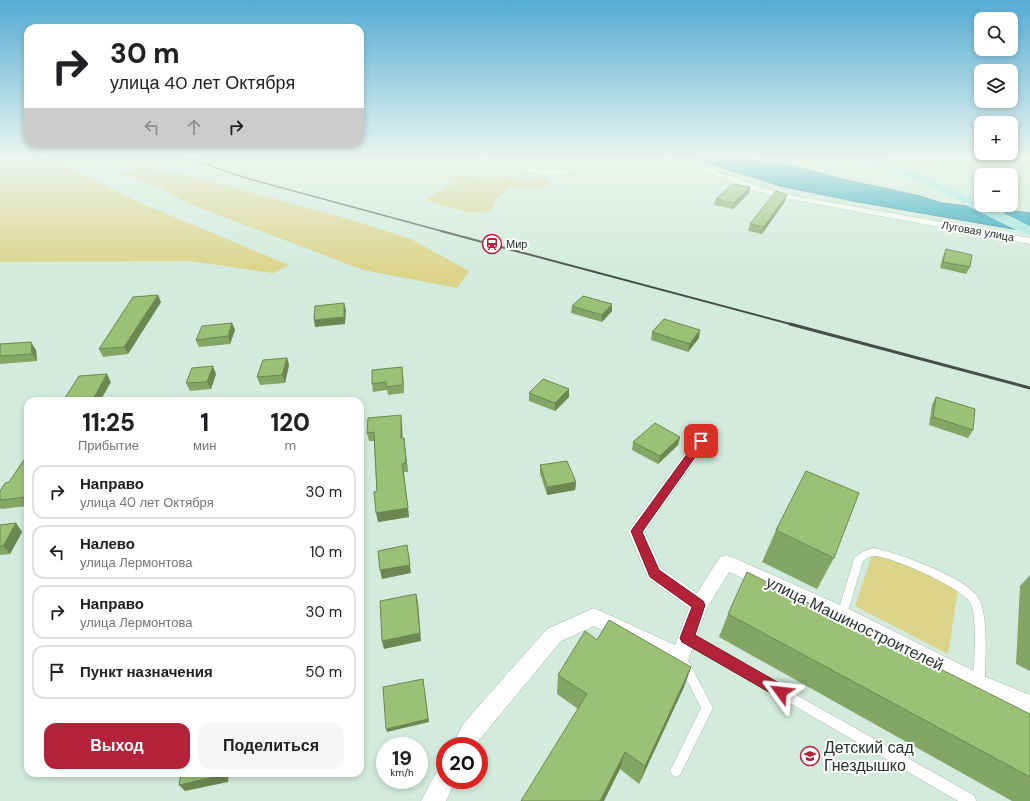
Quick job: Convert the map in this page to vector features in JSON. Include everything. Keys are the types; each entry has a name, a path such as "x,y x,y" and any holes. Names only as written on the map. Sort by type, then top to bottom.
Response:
{"main road":[{"path":"957,196 1030,232"}],"street":[{"name":"Луговая улица","path":"786,196 1030,241"},
{"path":"468,737 554,635 594,617 680,657 699,605 654,574 636,531 701,441"},
{"name":"улица Машиностроителей","path":"699,605 726,562 842,615 980,684 1030,706"},
{"path":"433,801 440,789"}],"lane":[{"path":"842,615 859,559 872,552 895,557 956,584 973,598 978,622 980,684"},
{"path":"687,638 970,801"},
{"path":"676,771 707,708 680,657"}],"shaded area":[{"path":"0,196 127,196 289,265 273,273 190,261 0,262"},
{"path":"176,196 266,196 355,221 411,239 469,271 457,288 363,270 190,204"},
{"path":"431,196 499,196 496,199 491,211 467,212 425,200"},
{"path":"874,549 959,583 948,654 855,606"}],"water":[{"path":"831,196 921,196 942,203 974,207 974,212 1030,213 1030,232"}],"building":[{"path":"719,196 741,196 734,203 716,199"},
{"path":"772,196 786,196 764,227 750,224"},
{"path":"946,249 972,255 970,267 943,262"},
{"path":"158,295 124,347 99,349 133,297"},
{"path":"583,296 612,304 602,315 572,306"},
{"path":"344,303 344,317 314,320 315,306"},
{"path":"664,319 700,330 690,344 652,332"},
{"path":"232,323 228,336 196,340 202,326"},
{"path":"31,342 32,354 0,356 0,344"},
{"path":"287,358 282,375 257,377 263,360"},
{"path":"213,366 207,382 186,383 192,368"},
{"path":"402,367 403,385 386,387 386,382 372,384 372,370"},
{"path":"107,374 94,397 66,397 79,376"},
{"path":"543,379 569,389 555,403 529,393"},
{"path":"936,397 975,409 973,430 933,417"},
{"path":"401,415 401,438 404,438 406,463 402,464 408,508 376,513 374,492 377,491 374,432 367,433 368,418"},
{"path":"655,423 680,437 660,456 633,442"},
{"path":"24,460 24,497 0,500 0,491 5,483 9,482"},
{"path":"567,461 576,482 547,487 540,465"},
{"path":"806,471 859,493 834,558 776,530"},
{"path":"16,523 3,546 0,546 0,525"},
{"path":"407,545 410,565 380,570 378,551"},
{"path":"747,572 1030,714 1030,777 728,614"},
{"path":"416,594 420,633 382,641 380,601"},
{"path":"609,620 691,667 645,766 625,752 600,801 521,801 587,694 558,675 585,631 597,640"},
{"path":"423,679 428,719 386,729 383,687"},
{"path":"180,777 214,777 179,785"}],"railway":[{"path":"314,196 445,232"},
{"path":"441,231 794,325"},
{"path":"790,324 1030,388"}],"place":[{"name":"Мир","path":"492,244"},
{"name":"Детский сад Гнездышко","path":"810,756"}],"route":[{"path":"701,441 636,531 654,574 699,605 687,638 781,692"}]}
